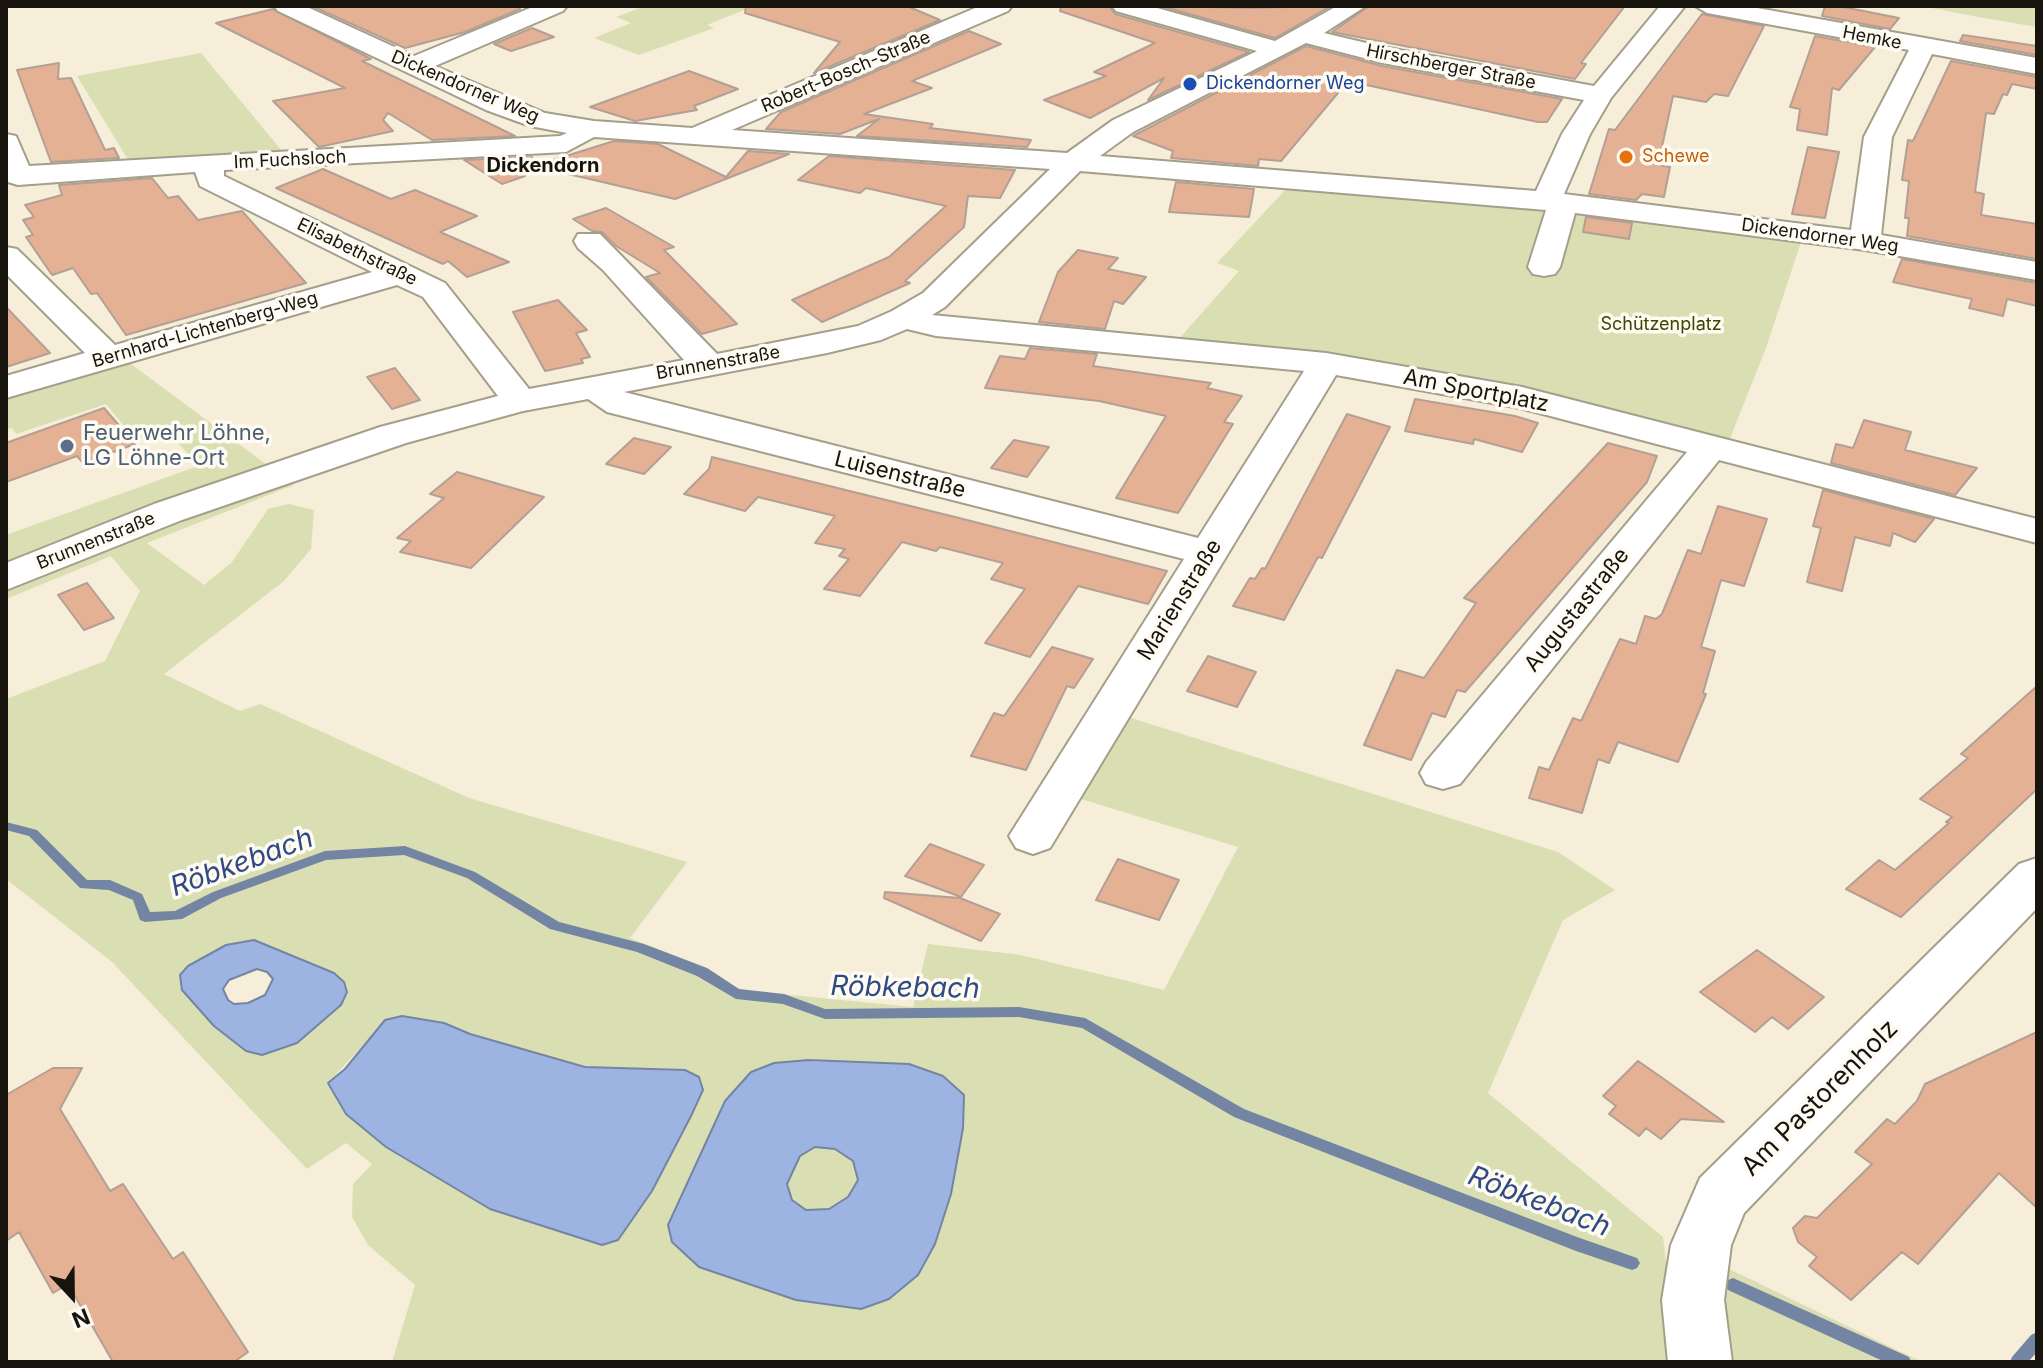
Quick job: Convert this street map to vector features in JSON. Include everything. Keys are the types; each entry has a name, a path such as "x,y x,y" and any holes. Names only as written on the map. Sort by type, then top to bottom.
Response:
{"street":[{"name":"Dickendorner Weg","path":"286,6 413,66 540,120 594,129 1073,162 1555,202 1865,241 2037,271"},
{"path":"413,66 555,6"},
{"name":"Robert-Bosch-Straße","path":"692,137 1000,6"},
{"path":"1124,6 1278,49"},
{"name":"Brunnenstraße","path":"6,578 168,512 312,460 520,401 869,333 904,318 934,300 966,272 1073,162 1123,126 1278,49 1354,6"},
{"path":"1544,267 1555,202 1576,134 1600,95 1673,6"},
{"name":"Hemke","path":"1707,6 2037,66"},
{"name":"Hirschberger Straße","path":"1303,35 1383,55 1600,95"},
{"path":"1865,241 1878,137 1923,47"},
{"name":"Im Fuchsloch","path":"6,142 12,184 121,167 209,165 566,144 594,129"},
{"name":"Elisabethstraße","path":"209,165 210,180 229,191 434,290 520,401"},
{"path":"589,241 614,263 675,333 710,366"},
{"path":"6,256 108,357"},
{"name":"Bernhard-Lichtenberg-Weg","path":"6,387 403,273"},
{"name":"Am Sportplatz","path":"904,318 936,326 1326,363 1522,398 2037,531"},
{"name":"Marienstraße","path":"1033,836 1326,363"},
{"name":"Luisenstraße","path":"598,385 602,394 620,404 1210,553"},
{"name":"Augustastraße","path":"1443,773 1711,446"},
{"name":"Am Pastorenholz","path":"1700,1362 1693,1300 1701,1245 1721,1197 2037,877"}],"green space":[{"path":"637,6 754,6 707,25 714,28 639,55 594,38 631,23 616,17 640,8"},
{"path":"1922,6 2037,6 2037,27 1978,17"},
{"path":"201,53 287,157 130,163 77,76"},
{"name":"Schützenplatz","path":"1288,187 1547,210 1801,242 1766,348 1727,446 1177,341 1239,271 1217,263"},
{"path":"123,358 294,485 147,543 204,585 232,562 268,509 289,504 314,510 311,549 284,581 164,674 240,711 260,704 469,798 687,862 630,938 709,969 739,990 913,1007 928,944 1021,955 1164,990 1238,847 1081,799 1128,717 1558,852 1615,890 1563,920 1488,1093 1663,1237 1678,1362 392,1362 415,1285 368,1245 352,1217 353,1184 372,1164 346,1143 307,1169 112,962 6,879 6,699 105,661 140,591 111,556 6,599 6,535 198,466 167,429 136,440 106,404 16,434 12,428 6,430 6,394","holes":["204,956 344,982 341,1005 297,1043 262,1055 246,1051","444,1023 470,1034 585,1067 684,1070 703,1090 652,1191 602,1245 490,1209 386,1147 346,1114 328,1083 366,1042","809,1060 909,1064 861,1309 668,1225 725,1101 774,1063"]},
{"path":"815,1147 835,1149 854,1162 858,1180 848,1197 829,1209 806,1210 792,1200 787,1184 800,1156"},
{"path":"1725,1267 1922,1362 1720,1362"}],"water":[{"path":"254,940 334,973 344,982 347,992 341,1005 297,1043 262,1055 246,1051 214,1026 182,990 180,975 188,966 226,945","holes":["257,969 267,972 273,979 265,995 248,1003 234,1004 228,1000 223,989 229,980"]},
{"path":"402,1016 444,1023 470,1034 585,1067 685,1070 699,1077 703,1090 691,1116 652,1191 618,1240 602,1245 490,1209 386,1147 346,1114 328,1083 345,1069 385,1020"},
{"path":"809,1060 909,1064 943,1076 964,1095 963,1128 951,1194 935,1244 918,1275 889,1299 861,1309 796,1300 699,1267 672,1242 668,1225 725,1101 751,1072 774,1063","holes":["815,1147 835,1149 853,1161 858,1180 848,1197 829,1209 806,1210 792,1200 787,1184 800,1156"]}],"building":[{"path":"312,6 519,6 520,9 465,32 405,48"},
{"path":"746,6 907,6 940,20 814,73 840,42 745,13"},
{"path":"1061,6 1109,6 1115,14 1249,52 1148,100 1164,78 1090,118 1044,100 1106,76 1094,72 1155,43 1060,11"},
{"path":"1161,6 1250,8 1331,6 1275,38"},
{"path":"1369,6 1625,6 1581,63 1586,64 1575,79 1332,32"},
{"path":"1825,6 1899,18 1890,29 1822,16"},
{"path":"273,9 371,59 362,61 515,136 432,140 388,113 383,120 393,131 319,147 273,101 345,88 216,23"},
{"path":"1702,14 1764,26 1728,96 1714,94 1706,102 1673,96 1658,165 1670,167 1664,197 1642,194 1636,200 1589,194 1609,129 1615,130"},
{"path":"532,28 554,37 511,51 494,44"},
{"path":"969,31 1001,44 912,81 932,88 864,114 933,124 930,128 1031,140 1027,147 857,136 879,119 840,134 766,129 781,112"},
{"path":"1963,35 2037,46 2037,55 1960,41"},
{"path":"1815,36 1875,47 1839,90 1832,88 1827,135 1797,130 1800,109 1790,107"},
{"path":"1306,46 1382,66 1562,99 1547,122 1538,122 1348,81 1281,161 1259,159 1258,166 1171,158 1173,151 1133,136"},
{"path":"1951,61 2037,77 2037,89 2012,84 2007,95 2003,94 1994,114 1986,113 1975,192 1984,194 1981,215 2037,224 2037,259 1907,236 1909,218 1905,218 1909,181 1902,180 1908,140 1913,141"},
{"path":"59,63 58,79 71,78 105,150 114,148 119,158 51,162 17,70"},
{"path":"689,71 738,89 694,106 697,110 635,121 590,107"},
{"path":"614,141 658,144 726,177 748,151 789,154 675,199 534,166"},
{"path":"1808,147 1839,152 1825,218 1792,214"},
{"path":"829,156 1015,170 1000,198 968,196 964,227 905,281 910,283 822,322 792,300 889,257 946,206 866,188 860,193 798,180"},
{"path":"532,157 525,176 502,184 464,160"},
{"path":"323,169 391,199 415,190 477,216 440,232 509,262 467,277 448,261 443,264 276,188"},
{"path":"152,178 168,198 178,196 198,220 242,211 306,283 126,335 97,293 91,294 73,268 52,275 26,237 33,235 23,220 34,217 25,205 62,195 59,185"},
{"path":"1176,182 1254,189 1249,217 1169,212"},
{"path":"606,208 674,247 664,250 737,324 702,334 646,277 660,273 616,246 602,232 592,231 573,219"},
{"path":"1586,217 1632,223 1629,239 1583,232"},
{"path":"1078,250 1118,258 1108,269 1146,277 1123,304 1114,301 1105,329 1039,322 1058,272"},
{"path":"1902,259 2037,283 2037,306 2007,299 2003,316 1969,308 1972,299 1893,282"},
{"path":"558,300 587,330 576,333 590,357 581,359 583,363 545,371 513,312"},
{"path":"6,307 50,353 6,367"},
{"path":"1030,348 1097,354 1093,366 1211,383 1207,388 1242,396 1224,422 1233,424 1178,513 1116,498 1166,416 1099,401 985,388 1000,356 1025,359"},
{"path":"395,368 420,400 392,409 367,377"},
{"path":"1415,399 1515,416 1538,423 1522,452 1474,439 1473,444 1405,431"},
{"name":"Feuerwehr Löhne, LG Löhne-Ort","path":"104,408 135,444 83,463 77,456 6,482 6,443"},
{"path":"1347,414 1390,427 1322,558 1318,557 1284,620 1233,606 1250,578 1255,579 1262,568 1265,569"},
{"path":"1864,420 1911,432 1905,450 1977,468 1955,495 1831,463 1836,444 1853,448"},
{"path":"634,438 671,447 644,474 606,464"},
{"path":"1014,440 1049,447 1027,477 991,468"},
{"path":"1608,443 1657,456 1647,482 1465,692 1457,690 1445,717 1432,713 1411,760 1364,745 1397,670 1424,678 1476,603 1464,598"},
{"path":"712,457 1167,571 1148,604 1078,586 1030,657 985,643 1025,589 991,579 1003,563 940,547 936,551 902,542 860,596 824,589 849,559 839,556 845,549 815,543 835,516 758,497 745,511 684,494 709,469"},
{"path":"457,472 544,497 471,568 400,552 411,541 397,538 444,498 430,494"},
{"path":"1823,490 1934,519 1915,542 1893,533 1890,546 1855,537 1842,591 1807,582 1821,528 1813,526"},
{"path":"1718,506 1767,519 1744,586 1721,580 1701,647 1715,651 1703,693 1706,694 1678,762 1618,742 1609,763 1598,759 1582,813 1529,798 1539,767 1549,770 1573,718 1581,721 1620,639 1636,644 1645,616 1656,619 1662,614 1688,550 1701,554"},
{"path":"87,583 114,618 84,630 58,595"},
{"path":"1052,647 1093,659 1074,688 1067,686 1026,770 971,756 994,713 1004,716"},
{"path":"1208,656 1256,672 1237,707 1187,691"},
{"path":"2037,686 2037,789 1901,917 1846,889 1879,860 1895,870 1949,823 1946,822 1952,817 1920,799 1968,758 1961,754"},
{"path":"930,844 984,865 961,897 905,876"},
{"path":"1118,859 1179,880 1159,920 1096,900"},
{"path":"885,892 960,898 1000,914 981,941 884,898"},
{"path":"1757,950 1824,997 1788,1029 1772,1017 1755,1032 1700,992"},
{"path":"2037,1032 2037,1208 1999,1173 1918,1264 1902,1252 1851,1300 1809,1266 1817,1257 1798,1242 1793,1228 1805,1216 1817,1218 1872,1164 1855,1152 1887,1119 1895,1124 1917,1101 1925,1084"},
{"path":"1638,1061 1724,1122 1681,1119 1661,1139 1646,1128 1639,1136 1609,1114 1616,1106 1603,1096"},
{"path":"53,1068 82,1068 60,1109 110,1191 123,1184 173,1259 183,1252 248,1352 234,1362 113,1362 68,1284 53,1293 19,1232 6,1241 6,1095"}],"waterway":[{"name":"Röbkebach","path":"6,826 33,833 84,885 110,885 138,897 145,917 177,916 217,895 325,856 405,850 471,875 555,926 639,948 702,972 736,994 784,999 825,1014 1019,1012 1085,1023 1239,1113 1632,1263"},
{"name":"Röbkebach","path":"1733,1285 1903,1362"},
{"path":"2018,1362 2037,1340"}],"place":[{"name":"Dickendorner Weg","path":"1190,84"},
{"name":"Schewe","path":"1626,157"},
{"name":"Feuerwehr Löhne, LG Löhne-Ort","path":"67,446"}],"district":[{"name":"Dickendorn","path":"543,166"}]}
